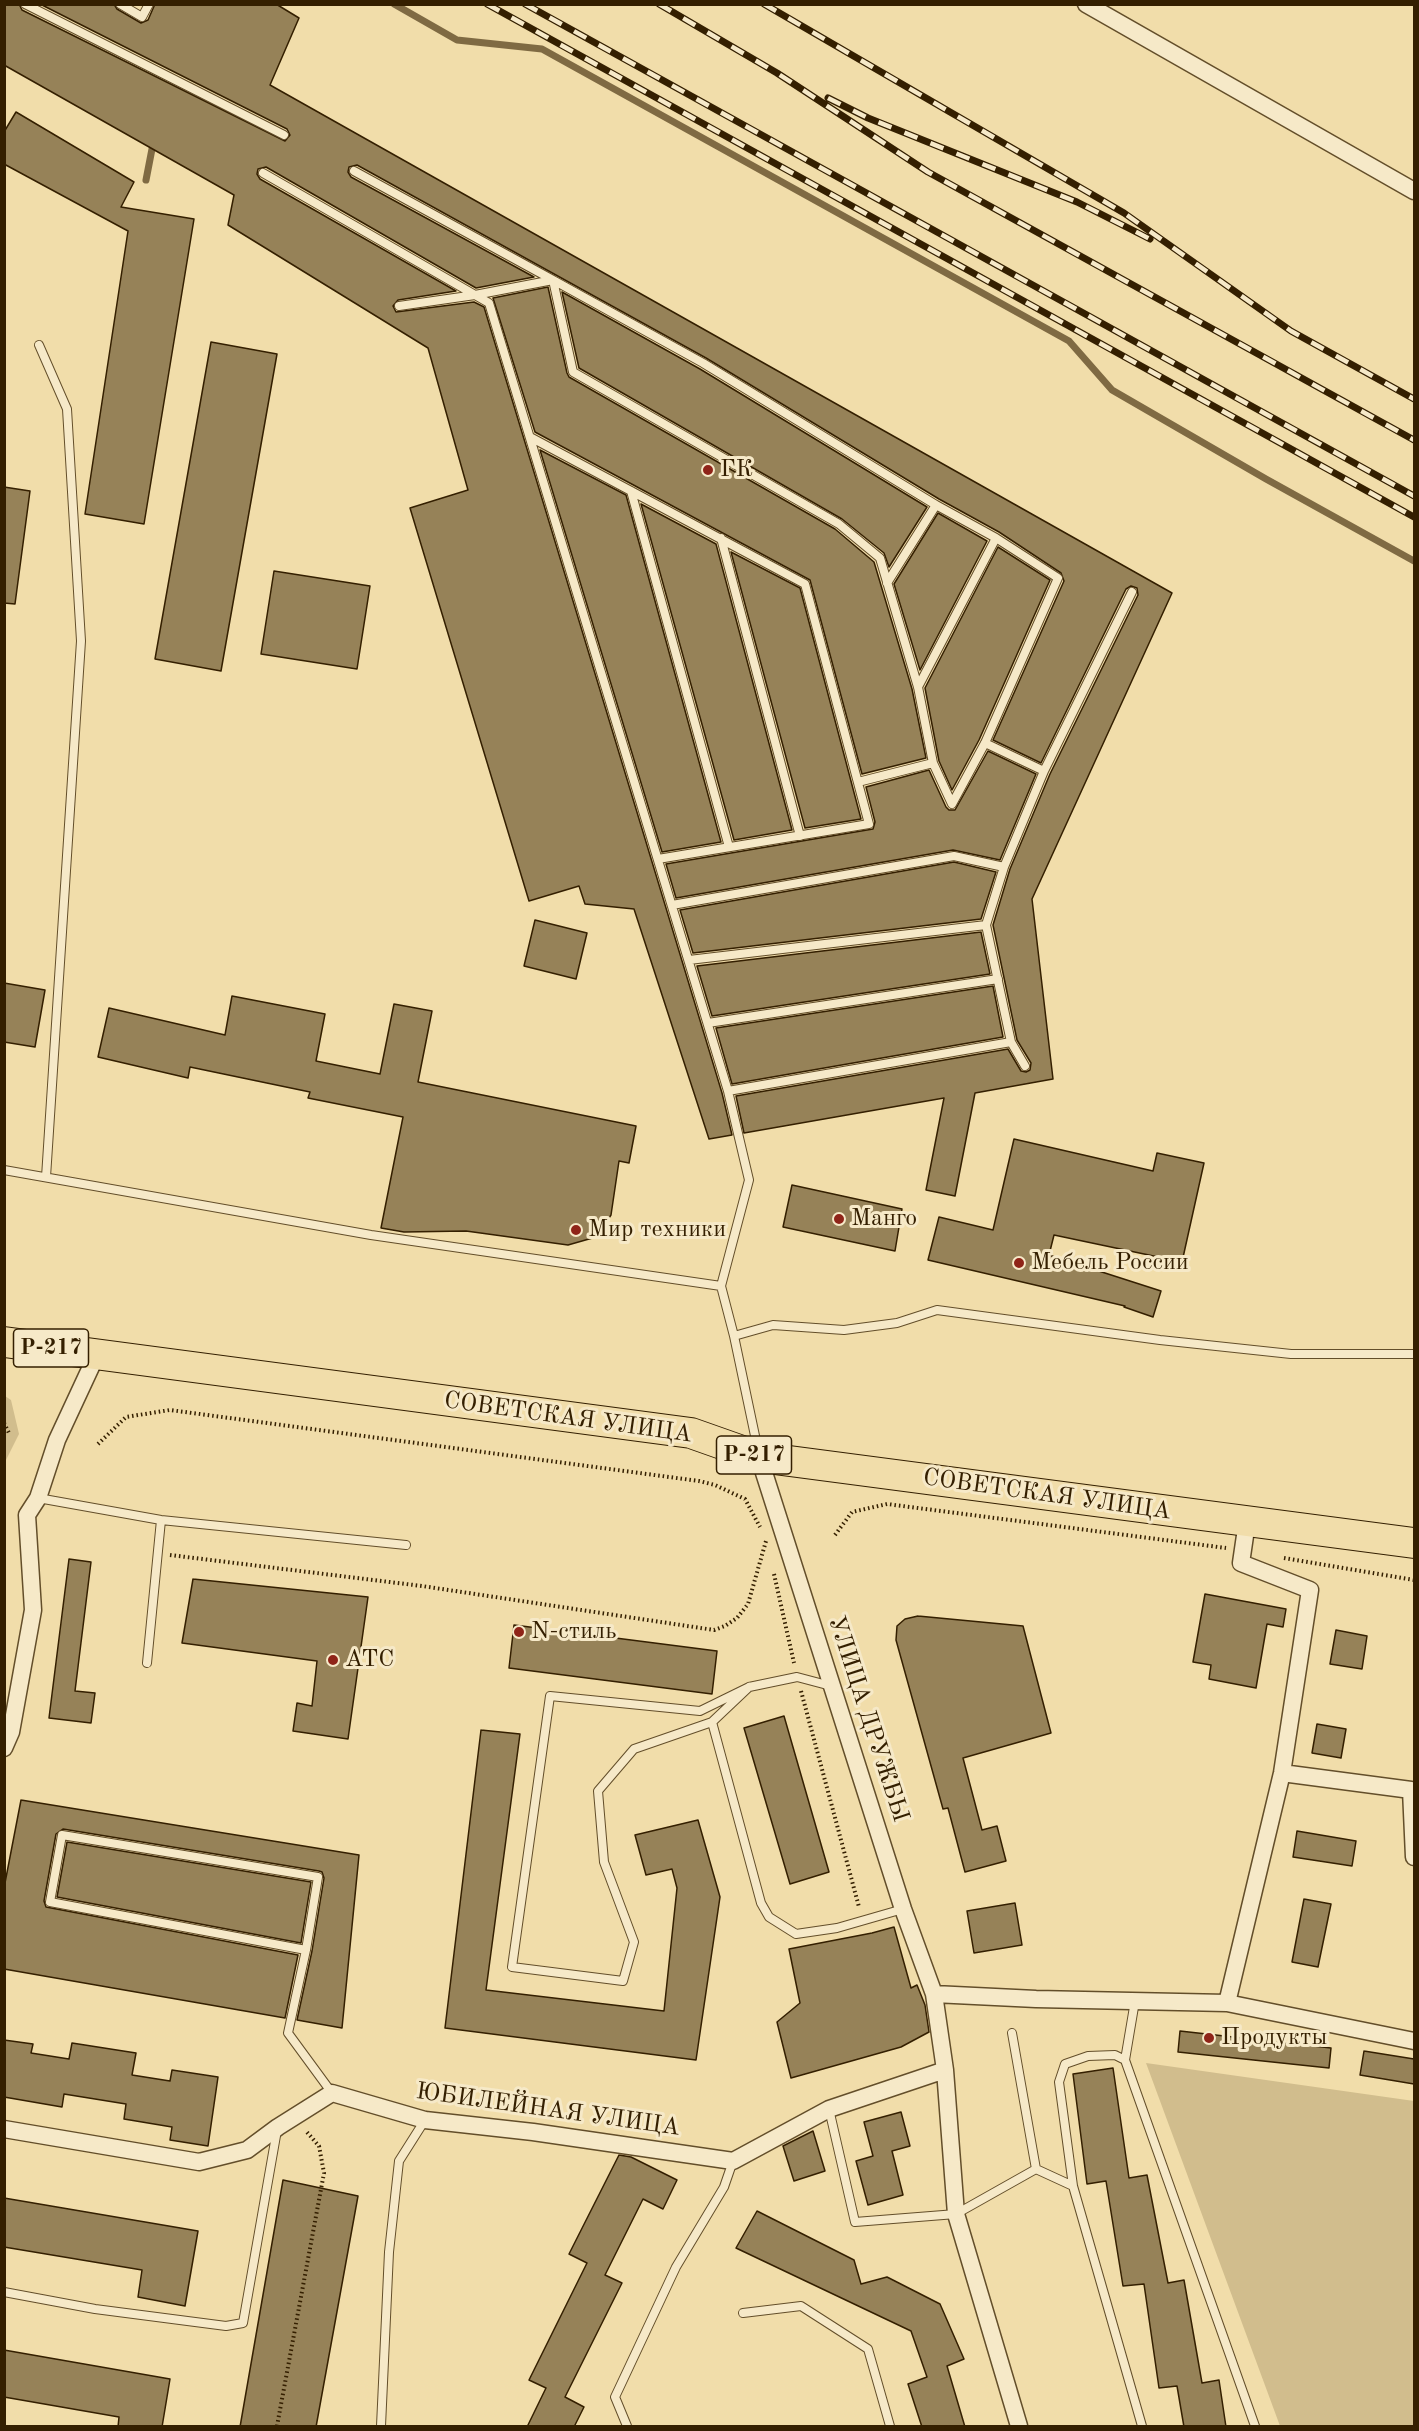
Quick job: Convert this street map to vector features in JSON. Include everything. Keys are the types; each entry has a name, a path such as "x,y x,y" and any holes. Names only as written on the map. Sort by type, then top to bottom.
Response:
{"highway":[{"name":"СОВЕТСКАЯ УЛИЦА","path":"4,1342 692,1433 759,1457 1244,1536 1414,1543"}],"street":[{"path":"1086,4 1414,191"},
{"path":"4,1748 11,1732 33,1610 27,1515 38,1498 57,1440 97,1354"},
{"name":"УЛИЦА ДРУЖБЫ","path":"759,1457 903,1909 934,1994 945,2070 956,2214 1019,2427"},
{"path":"1227,2003 1282,1773 1310,1590 1241,1563 1244,1536"},
{"path":"1282,1773 1411,1790 1414,1857"},
{"path":"934,1994 1036,2000 1227,2003 1414,2041"},
{"path":"733,2160 829,2109 945,2070"},
{"path":"4,2129 199,2162 247,2150 332,2092"},
{"name":"ЮБИЛЕЙНАЯ УЛИЦА","path":"332,2092 426,2120 533,2132 733,2160"}],"lane":[{"path":"25,4 284,135"},
{"path":"120,4 142,17 149,4"},
{"path":"354,171 553,280 703,363 936,505 996,538 1058,578 985,743 951,804 933,763 918,687 880,558 839,524 573,372 553,280"},
{"path":"263,173 489,303 708,1023 728,1091 749,1180 721,1286 734,1336 759,1457"},
{"path":"399,306 475,296 553,280"},
{"path":"39,345 67,409 81,641 46,1177"},
{"path":"530,437 805,584 869,824 658,860"},
{"path":"631,491 729,847"},
{"path":"887,583 936,505"},
{"path":"721,538 800,836"},
{"path":"918,687 996,538"},
{"path":"1025,1066 1011,1042 986,925 1004,867 1044,771 1132,592"},
{"path":"985,743 1044,771"},
{"path":"858,782 933,763"},
{"path":"672,905 954,856 1004,867"},
{"path":"689,960 986,925"},
{"path":"708,1023 998,979"},
{"path":"728,1091 1011,1042"},
{"path":"4,1170 371,1235 721,1286"},
{"path":"734,1336 773,1325 844,1330 897,1323 937,1310 1160,1340 1291,1354 1414,1354"},
{"path":"38,1498 161,1520 406,1545"},
{"path":"147,1663 161,1520"},
{"path":"749,1688 712,1722 634,1749 598,1791 604,1862 634,1942 623,1981 512,1967 550,1696 700,1711 749,1688 797,1677 832,1686"},
{"path":"712,1722 761,1903 770,1917 796,1934 837,1928 903,1909"},
{"path":"306,1950 50,1902 62,1835 318,1876 306,1950 288,2033 332,2092"},
{"path":"1135,2001 1125,2060 1255,2427"},
{"path":"1012,2033 1036,2169"},
{"path":"1125,2060 1114,2055 1088,2056 1065,2064 1059,2082 1073,2186 1142,2427"},
{"path":"829,2109 855,2222 956,2214 1036,2169"},
{"path":"381,2427 389,2252 399,2161 426,2120"},
{"path":"4,2292 95,2308 226,2326 243,2323 278,2127"},
{"path":"627,2427 615,2397 676,2267 724,2187 733,2160"},
{"path":"1036,2169 1073,2186"},
{"path":"743,2313 801,2306 868,2349 890,2427"}],"path":[{"path":"98,1444 126,1417 170,1410 699,1481"},
{"path":"4,1423 10,1435"},
{"path":"835,1535 852,1512 887,1504 1244,1536 1414,1580"},
{"path":"158,1553 422,1586 714,1630 737,1618 748,1604 767,1538"},
{"path":"277,2427 324,2173 319,2146 294,2118"}],"shaded area":[{"path":"5,1396 11,1400 19,1434 5,1462"},
{"path":"1146,2063 1414,2101 1414,2426 1280,2426"}],"building":[{"path":"4,4 19,4 22,10 285,141 290,135 287,129 40,4 114,4 117,9 141,23 148,20 155,4 276,4 299,18 270,85 1172,593 1032,899 1053,1079 975,1093 955,1196 926,1190 944,1098 744,1133 736,1096 1008,1049 1021,1071 1030,1070 1031,1063 1017,1040 993,925 1010,869 1050,774 1138,595 1137,588 1131,586 1126,589 1041,763 993,740 1064,581 1061,573 999,532 939,499 706,358 357,165 349,167 348,172 351,177 534,277 476,288 266,167 258,169 257,174 260,179 456,291 398,300 393,306 396,312 474,302 484,307 722,1093 732,1135 709,1139 634,909 585,904 579,886 529,901 410,508 468,490 428,348 228,225 234,195 4,65"},
{"path":"16,112 134,182 121,207 194,219 144,524 85,514 128,231 4,164 4,132"},
{"path":"548,287 569,377 835,529 874,562 912,689 926,758 862,774 810,580 535,432 493,298"},
{"path":"562,292 700,369 927,507 889,567 884,553 842,519 579,368"},
{"path":"211,342 277,354 221,671 155,659"},
{"path":"540,450 626,495 721,842 662,852"},
{"path":"4,487 30,491 15,604 4,603"},
{"path":"641,504 716,544 792,830 734,840"},
{"path":"938,513 987,541 920,670 894,584"},
{"path":"998,547 1050,580 979,740 952,790 939,761 925,688"},
{"path":"731,552 800,588 861,819 805,828"},
{"path":"274,571 370,586 357,669 261,654"},
{"path":"988,751 1036,774 1000,860 953,850 676,898 666,864 873,829 875,822 866,787 929,770 946,807 949,810 955,810"},
{"path":"954,862 996,872 981,919 693,953 680,910"},
{"path":"535,920 587,933 576,979 524,966"},
{"path":"981,932 990,974 712,1016 697,966"},
{"path":"4,983 45,990 35,1047 4,1042"},
{"path":"993,986 1003,1037 732,1084 716,1028"},
{"path":"232,996 325,1014 316,1061 380,1074 394,1004 432,1011 418,1082 636,1126 629,1163 619,1161 611,1215 596,1237 568,1245 466,1231 404,1232 381,1228 403,1117 308,1098 310,1092 190,1067 188,1078 98,1057 109,1008 225,1035"},
{"path":"1014,1139 1153,1171 1157,1153 1204,1163 1182,1262 1054,1235 1049,1255 1161,1291 1153,1317 1125,1306 928,1260 939,1217 993,1230"},
{"path":"792,1185 902,1209 895,1251 783,1227"},
{"path":"69,1559 91,1562 75,1691 95,1693 91,1723 49,1718"},
{"name":"АТС","path":"193,1579 368,1597 348,1739 293,1731 297,1703 312,1706 317,1661 182,1643"},
{"path":"1205,1594 1286,1609 1283,1627 1267,1624 1256,1688 1209,1679 1211,1665 1193,1662"},
{"path":"918,1616 1023,1626 1051,1733 963,1758 982,1830 997,1826 1006,1861 965,1872 948,1808 943,1809 896,1640 897,1626 905,1619"},
{"path":"514,1625 717,1651 712,1694 509,1668"},
{"path":"1336,1630 1367,1636 1362,1669 1330,1664"},
{"path":"784,1716 829,1872 790,1884 744,1728"},
{"path":"1317,1724 1346,1729 1341,1758 1312,1753"},
{"path":"481,1730 520,1734 486,1990 664,2011 677,1888 672,1869 646,1875 635,1835 698,1820 720,1897 696,2060 445,2028"},
{"path":"21,1800 359,1855 342,2028 297,2020 312,1951 324,1878 322,1872 319,1871 63,1829 56,1834 44,1901 46,1907 298,1955 285,2018 4,1969 4,1888"},
{"path":"1297,1831 1356,1841 1352,1866 1293,1857"},
{"path":"67,1842 311,1882 301,1943 57,1897"},
{"path":"1304,1899 1331,1904 1318,1967 1292,1962"},
{"path":"1015,1903 1022,1945 974,1953 967,1911"},
{"path":"894,1927 911,1988 917,1985 925,2005 929,2032 901,2047 791,2078 777,2022 800,2003 789,1949"},
{"path":"1180,2031 1331,2048 1329,2068 1178,2052"},
{"path":"4,2040 33,2044 31,2053 69,2059 72,2043 136,2053 132,2075 170,2081 172,2070 218,2077 208,2146 170,2140 172,2127 124,2119 126,2104 64,2094 62,2107 4,2097"},
{"path":"1364,2051 1414,2059 1414,2084 1360,2075"},
{"path":"1113,2068 1129,2178 1147,2175 1168,2283 1184,2280 1202,2383 1219,2380 1226,2427 1184,2427 1177,2386 1159,2388 1144,2284 1123,2286 1106,2181 1087,2184 1073,2074"},
{"path":"901,2112 910,2146 892,2151 903,2195 868,2205 856,2161 873,2156 864,2122"},
{"path":"813,2131 825,2171 794,2181 783,2146"},
{"path":"619,2155 631,2157 677,2180 663,2209 643,2199 605,2275 622,2283 565,2397 584,2407 574,2427 527,2427 546,2388 529,2380 587,2263 569,2254"},
{"path":"283,2180 358,2196 316,2427 240,2427"},
{"path":"4,2198 198,2231 185,2306 138,2297 142,2270 4,2247"},
{"path":"757,2211 854,2260 861,2284 887,2277 940,2304 964,2359 947,2366 965,2427 922,2427 908,2384 927,2377 911,2331 736,2248"},
{"path":"4,2350 170,2379 162,2427 118,2427 119,2417 4,2397"}],"waterway":[{"path":"394,4 457,40 542,49 1069,341 1112,390 1414,561"},
{"path":"146,180 152,149"}],"railway":[{"path":"487,4 1414,517"},
{"path":"525,4 1414,496"},
{"path":"659,4 777,73 928,172 1414,440"},
{"path":"764,4 1124,213 1291,331 1414,399"},
{"path":"828,98 868,118 1077,202 1150,239"}],"place":[{"name":"ГК","path":"708,470"},
{"name":"Манго","path":"839,1219"},
{"name":"Мир техники","path":"576,1230"},
{"name":"Мебель России","path":"1019,1263"},
{"name":"N-стиль","path":"519,1632"},
{"name":"АТС","path":"333,1660"},
{"name":"Продукты","path":"1209,2038"}]}
